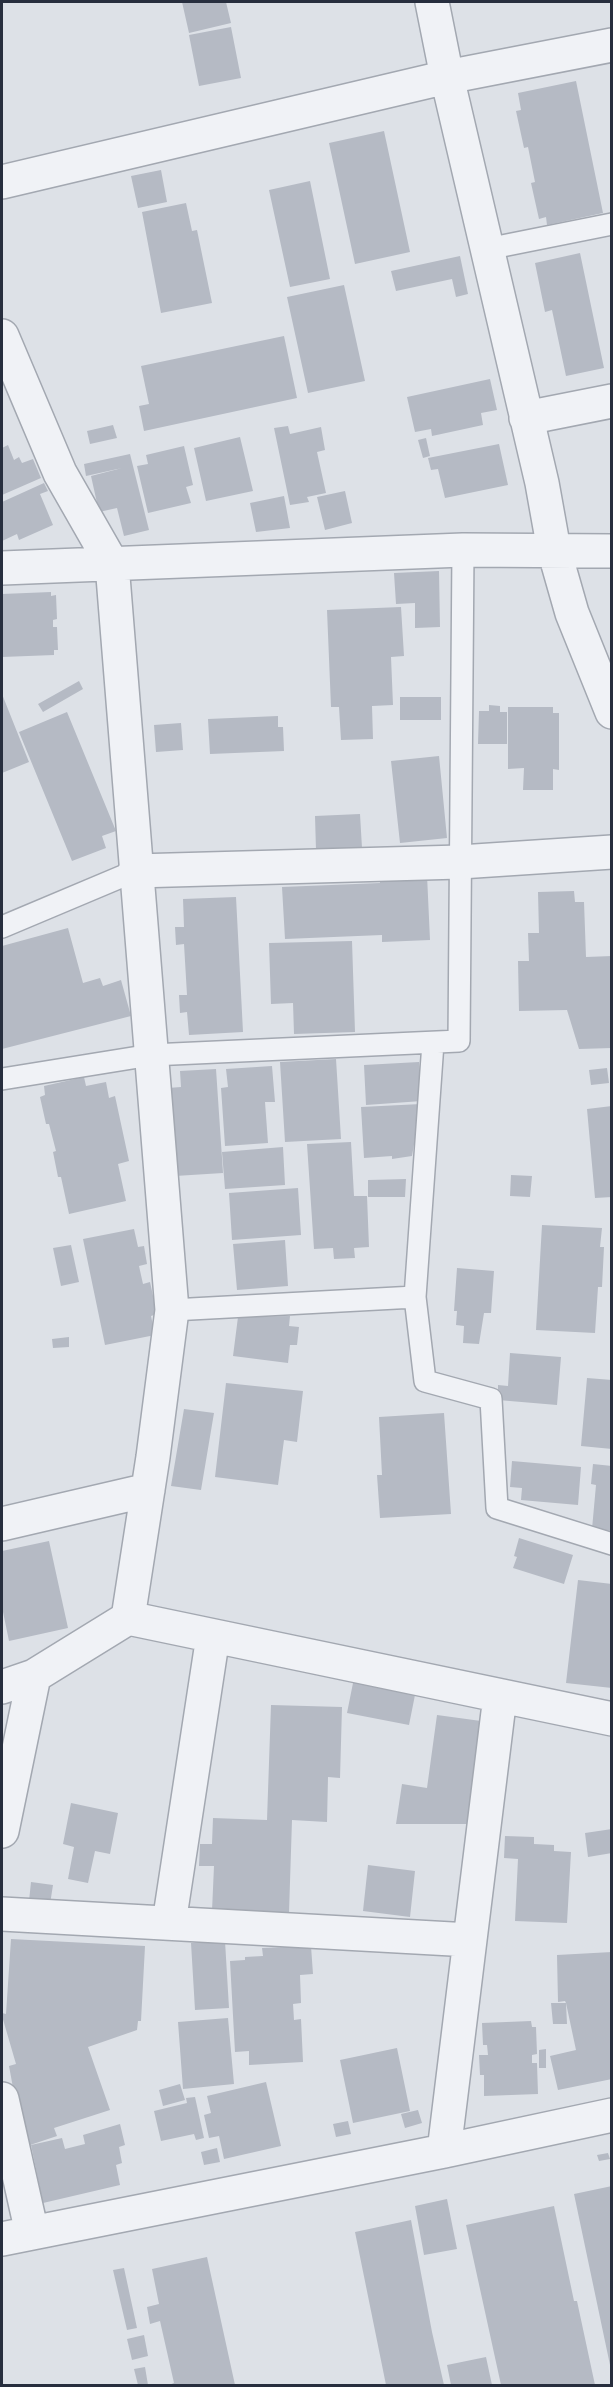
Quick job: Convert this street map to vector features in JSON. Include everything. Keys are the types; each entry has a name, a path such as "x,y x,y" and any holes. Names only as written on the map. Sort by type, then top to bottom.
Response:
{"street":[{"path":"432,2 447,77 542,483 554,550 573,613 612,712"},
{"path":"2,182 447,77 612,45"},
{"path":"2,336 60,472 112,564 172,1310 128,1618"},
{"path":"526,418 612,401"},
{"path":"2,568 463,550 612,550"},
{"path":"135,871 460,862 612,852"},
{"path":"2,1524 148,1490"},
{"path":"2,1687 34,1676 128,1618 612,1719"},
{"path":"169,1923 213,1636"},
{"path":"2,1831 34,1676"},
{"path":"444,2151 500,1696"},
{"path":"2,1914 470,1940"},
{"path":"2,2099 17,2236 612,2115"}],"lane":[{"path":"487,249 612,224"},
{"path":"2,1079 151,1055 459,1041 463,550"},
{"path":"2,927 135,871"},
{"path":"433,1043 415,1297 425,1381 491,1400 497,1508 612,1544"},
{"path":"172,1310 415,1297"}],"building":[{"path":"182,2 226,2 231,23 189,33"},
{"path":"231,27 241,78 199,86 189,35"},
{"path":"576,81 603,213 547,225 546,217 539,219 531,183 535,182 528,147 524,148 516,111 521,110 518,93"},
{"path":"384,131 410,252 355,264 329,143"},
{"path":"161,170 167,202 138,208 131,176"},
{"path":"310,181 330,279 290,287 269,190"},
{"path":"186,203 192,231 197,230 212,303 161,313 142,212"},
{"path":"580,253 604,368 566,376 552,310 545,312 535,263"},
{"path":"460,256 468,294 456,297 452,279 396,291 391,271"},
{"path":"344,285 365,381 308,393 287,297"},
{"path":"284,336 297,398 144,431 139,406 149,404 141,366"},
{"path":"490,379 497,410 481,413 483,425 432,436 431,429 415,432 407,397"},
{"path":"113,425 117,438 90,444 87,431"},
{"path":"288,426 290,434 321,427 325,450 317,452 326,493 307,497 309,502 290,505 274,428"},
{"path":"240,437 253,491 206,501 194,448"},
{"path":"426,438 430,456 423,458 418,440"},
{"path":"499,444 508,485 445,498 438,469 431,470 428,458"},
{"path":"8,445 14,460 19,457 22,463 33,459 41,478 2,495 2,448"},
{"path":"184,446 193,485 186,487 191,503 148,513 137,466 148,464 146,455"},
{"path":"130,454 149,530 124,536 117,508 99,512 91,476 122,468 86,476 84,464"},
{"path":"44,483 48,491 40,494 53,525 19,540 17,534 2,541 2,502"},
{"path":"345,491 352,523 325,530 317,497"},
{"path":"284,496 290,528 256,532 250,503"},
{"path":"439,571 440,627 415,628 415,603 396,604 394,573"},
{"path":"51,592 51,596 56,595 57,619 53,620 53,627 57,627 58,650 54,650 54,655 2,657 2,594"},
{"path":"401,607 404,656 391,657 393,705 372,706 373,739 341,740 339,707 331,707 327,610"},
{"path":"79,681 83,689 43,712 38,704"},
{"path":"2,694 29,762 2,773"},
{"path":"400,697 441,697 441,720 400,720"},
{"path":"489,705 500,706 500,712 507,712 507,744 478,744 479,711 489,711"},
{"path":"508,707 553,707 553,713 559,713 559,770 553,769 553,790 523,790 524,768 508,769"},
{"path":"67,712 116,831 102,836 106,848 72,861 19,732"},
{"path":"278,716 278,727 283,727 284,751 210,754 208,719"},
{"path":"181,723 183,750 156,752 154,725"},
{"path":"439,756 447,838 400,843 391,761"},
{"path":"360,814 362,848 316,850 315,816"},
{"path":"427,875 430,940 382,942 382,935 285,939 282,887 380,883 379,877"},
{"path":"574,891 575,902 584,902 586,957 612,956 612,1048 579,1049 567,1010 519,1011 518,961 529,961 528,933 539,933 538,892"},
{"path":"236,897 243,1032 189,1035 187,1012 180,1013 179,995 187,995 184,944 176,945 175,927 184,927 183,899"},
{"path":"68,928 83,983 100,978 103,986 121,980 131,1016 2,1049 2,946"},
{"path":"352,941 355,1032 294,1034 293,1003 271,1004 269,943"},
{"path":"336,1059 341,1139 285,1142 280,1062"},
{"path":"419,1062 422,1101 366,1105 364,1065"},
{"path":"272,1066 275,1102 265,1102 268,1143 225,1146 221,1088 228,1087 226,1069"},
{"path":"607,1068 609,1083 591,1085 589,1070"},
{"path":"216,1069 223,1173 175,1176 168,1088 181,1087 180,1071"},
{"path":"84,1077 86,1086 106,1082 109,1098 115,1096 129,1161 118,1164 126,1201 69,1214 61,1177 58,1177 53,1152 56,1151 49,1124 46,1124 40,1097 45,1095 44,1086"},
{"path":"421,1104 412,1156 392,1159 392,1156 364,1158 361,1107"},
{"path":"612,1106 612,1197 595,1198 587,1109"},
{"path":"351,1142 354,1196 367,1196 369,1247 354,1248 355,1258 334,1259 333,1248 314,1249 307,1144"},
{"path":"283,1147 285,1185 225,1189 222,1152"},
{"path":"511,1175 532,1176 530,1197 510,1196"},
{"path":"406,1179 405,1197 368,1197 368,1180"},
{"path":"298,1188 301,1235 232,1240 229,1193"},
{"path":"542,1225 602,1228 600,1247 604,1247 602,1287 598,1287 595,1333 536,1330"},
{"path":"134,1229 138,1247 144,1246 147,1264 139,1266 143,1284 150,1282 157,1314 151,1316 155,1335 105,1345 83,1239"},
{"path":"285,1240 288,1286 237,1290 233,1244"},
{"path":"71,1245 79,1282 61,1286 53,1248"},
{"path":"457,1268 494,1271 491,1313 484,1313 479,1344 463,1343 464,1326 456,1325 457,1311 454,1311"},
{"path":"290,1316 289,1326 299,1327 297,1345 290,1345 288,1363 233,1356 238,1317"},
{"path":"69,1337 69,1347 53,1348 52,1339"},
{"path":"510,1353 561,1357 557,1405 498,1400 498,1385 508,1386"},
{"path":"587,1378 612,1380 612,1449 581,1446"},
{"path":"226,1383 303,1391 297,1442 284,1440 278,1485 215,1477"},
{"path":"184,1409 214,1413 201,1490 171,1486"},
{"path":"444,1413 451,1514 380,1518 377,1475 382,1475 379,1417"},
{"path":"512,1461 581,1467 578,1505 521,1500 522,1488 510,1487"},
{"path":"593,1464 612,1466 612,1531 592,1529 596,1485 591,1484"},
{"path":"519,1538 573,1555 564,1584 513,1568"},
{"path":"49,1541 68,1628 9,1641 2,1607 2,1551"},
{"path":"578,1580 612,1584 612,1688 566,1683"},
{"path":"354,1678 416,1690 409,1725 347,1713"},
{"path":"271,1705 342,1707 340,1778 328,1777 327,1822 292,1820 289,1913 212,1911 214,1866 199,1866 200,1844 212,1844 213,1818 267,1820"},
{"path":"437,1715 481,1721 467,1824 396,1824 402,1784 427,1788"},
{"path":"71,1803 118,1813 110,1854 95,1851 88,1883 68,1879 74,1847 63,1844"},
{"path":"612,1829 612,1853 588,1857 585,1833"},
{"path":"505,1836 534,1837 534,1844 554,1845 554,1851 571,1852 567,1923 515,1921 518,1859 504,1858"},
{"path":"368,1865 415,1871 410,1917 363,1911"},
{"path":"31,1882 53,1885 50,1904 29,1901"},
{"path":"11,1939 145,1946 141,2021 138,2021 137,2030 88,2047 110,2110 54,2128 57,2136 24,2147 9,2066 16,2064 2,2016 2,2013 6,2014"},
{"path":"225,1941 229,2008 195,2010 191,1943"},
{"path":"311,1946 313,1974 300,1975 301,2003 293,2004 294,2020 301,2019 303,2062 249,2065 249,2051 235,2052 230,1961 263,1956 262,1948"},
{"path":"612,1952 612,2079 558,2090 550,2056 576,2050 565,2001 558,2002 557,1955"},
{"path":"551,2003 566,2003 567,2024 553,2024"},
{"path":"228,2018 234,2084 183,2089 178,2022"},
{"path":"531,2021 532,2027 536,2027 537,2054 532,2055 532,2063 537,2063 538,2094 484,2096 484,2075 480,2075 479,2055 488,2055 487,2045 483,2045 482,2023"},
{"path":"397,2048 410,2111 353,2123 340,2060"},
{"path":"546,2049 546,2068 539,2068 539,2050"},
{"path":"266,2082 281,2146 224,2159 219,2136 209,2138 204,2115 211,2113 207,2096"},
{"path":"180,2084 185,2100 163,2106 159,2090"},
{"path":"195,2097 204,2138 196,2140 194,2134 161,2141 154,2111 187,2103 186,2098"},
{"path":"418,2110 422,2123 405,2128 401,2114"},
{"path":"348,2121 351,2134 336,2137 333,2124"},
{"path":"120,2124 125,2145 119,2147 122,2163 116,2165 120,2185 43,2203 31,2145 62,2138 65,2149 85,2144 83,2135"},
{"path":"217,2148 220,2162 204,2165 201,2152"},
{"path":"608,2153 610,2159 599,2161 597,2155"},
{"path":"612,2186 612,2365 610,2365 574,2194"},
{"path":"447,2199 457,2249 424,2255 415,2206"},
{"path":"554,2206 595,2385 501,2385 466,2225"},
{"path":"411,2220 444,2385 386,2385 355,2232"},
{"path":"207,2257 235,2385 169,2385 174,2383 160,2321 150,2324 147,2307 159,2304 152,2269"},
{"path":"124,2268 137,2328 127,2330 113,2270"},
{"path":"144,2335 148,2356 132,2360 127,2339"},
{"path":"486,2357 492,2385 451,2385 447,2365"},
{"path":"145,2367 148,2385 138,2385 134,2369"}]}
